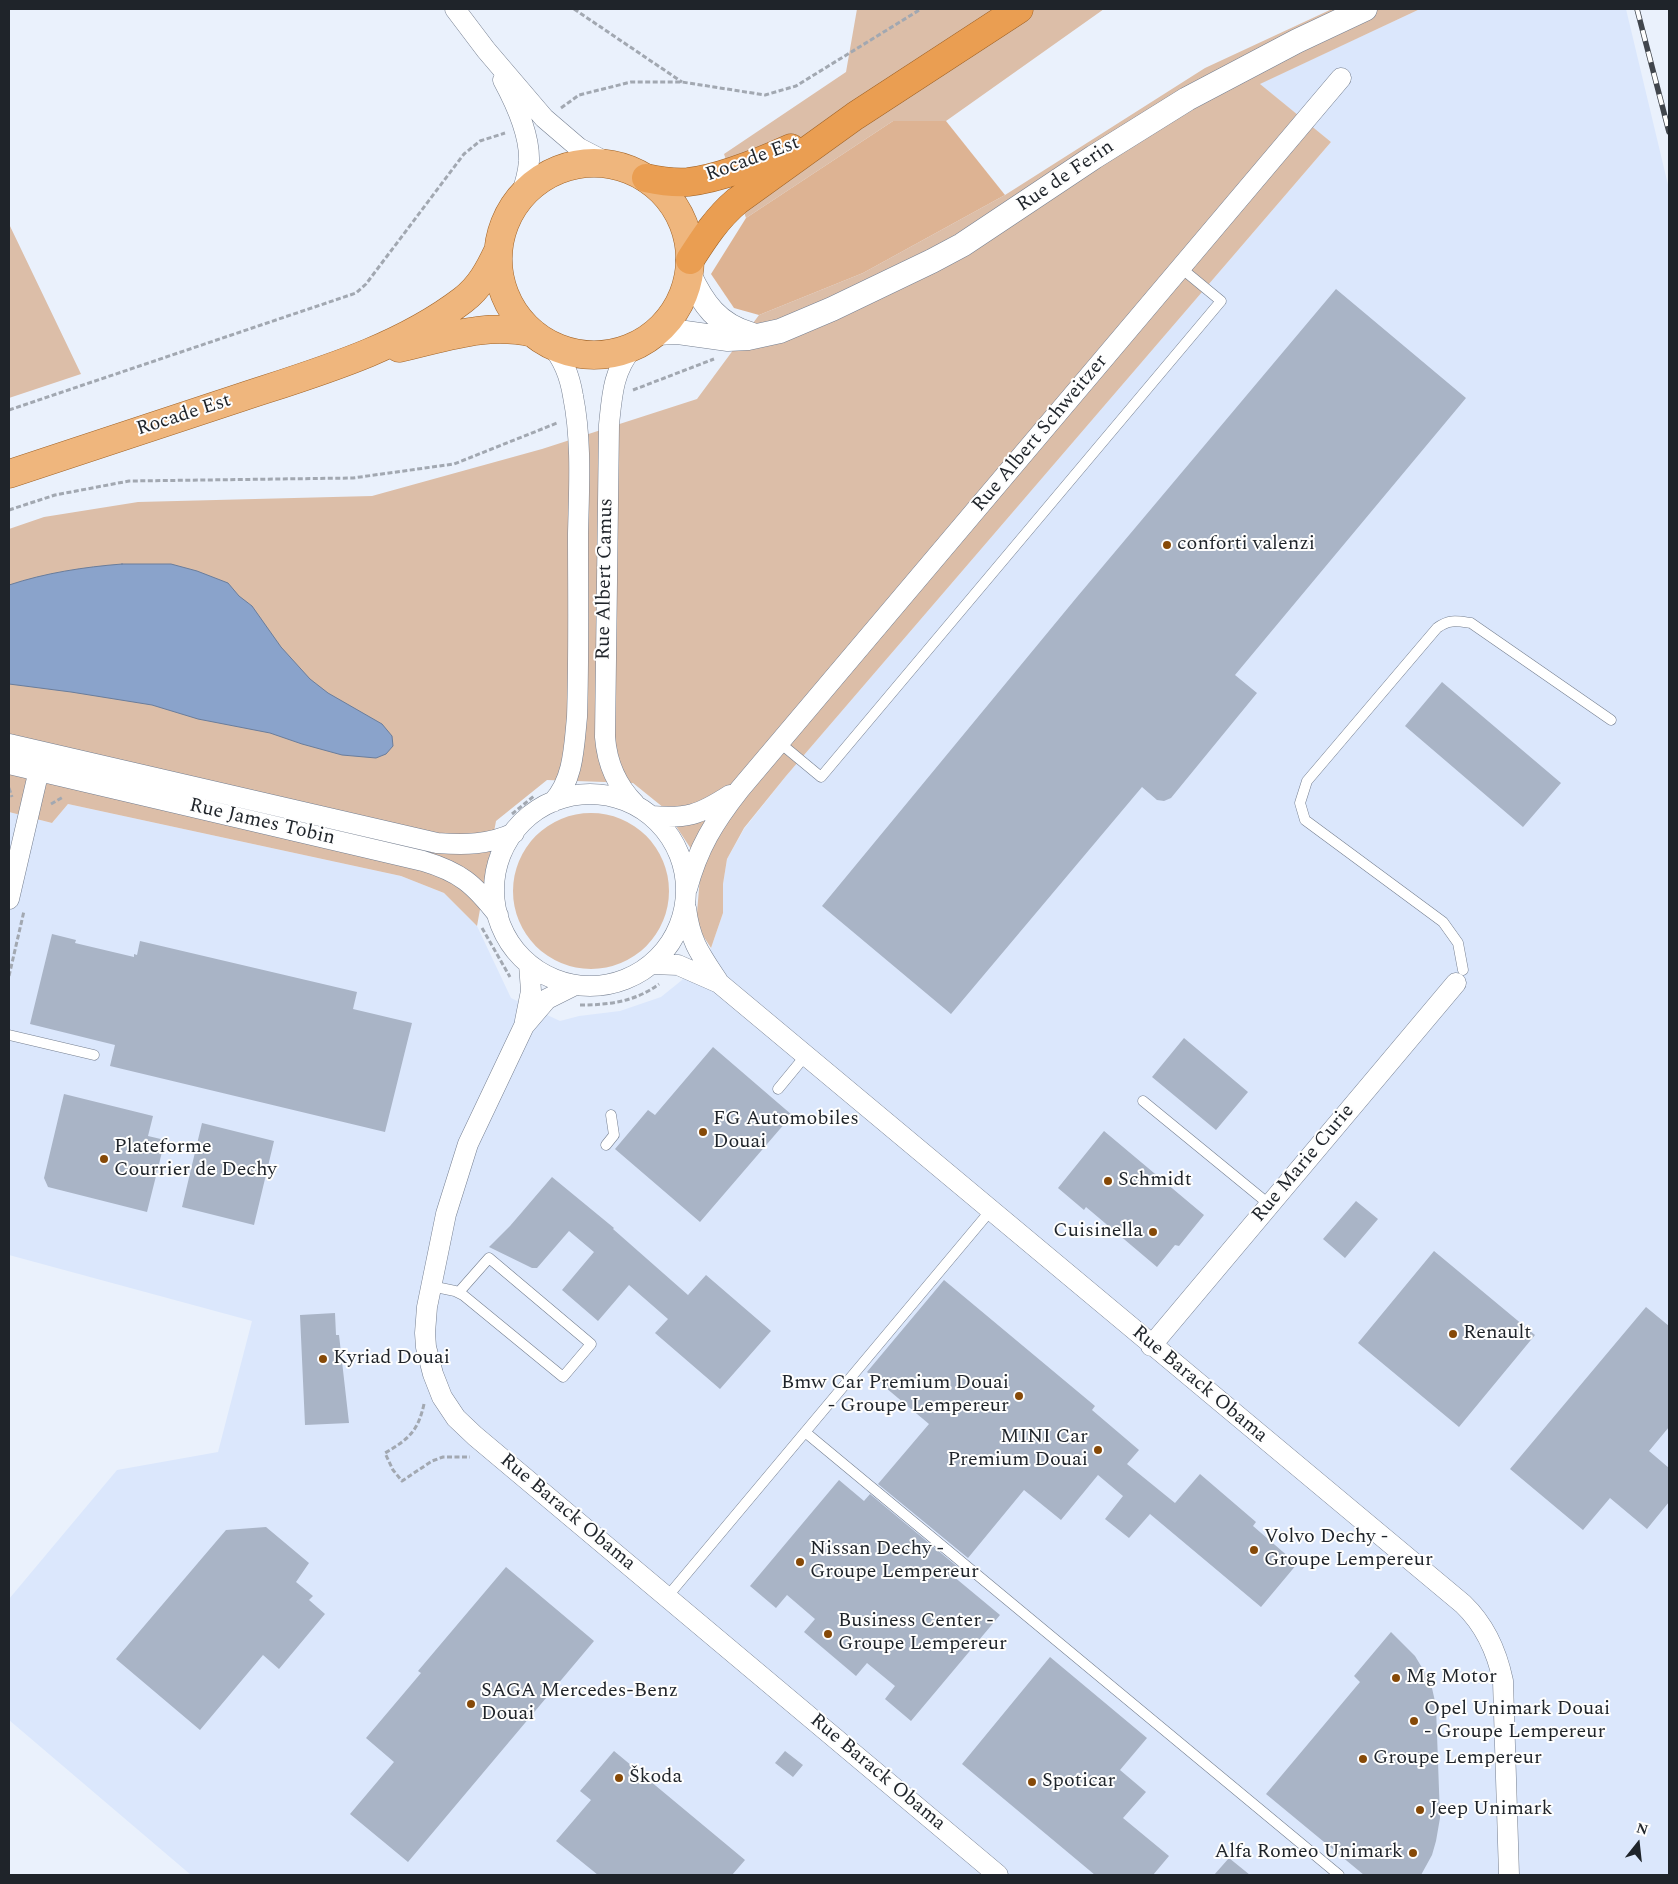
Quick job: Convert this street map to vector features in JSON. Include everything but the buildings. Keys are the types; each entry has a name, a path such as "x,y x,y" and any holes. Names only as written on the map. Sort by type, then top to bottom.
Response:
{"highway":[{"name":"Rocade Est","path":"690,267 710,229 729,207 855,116 1019,9"},
{"name":"Rocade Est","path":"646,178 678,182 711,177 783,152 855,116"}],"main road":[{"path":"542,339 519,319 506,297 499,272 498,252 505,222 521,196 542,178 558,170 584,163 610,164 625,168 646,178 665,194 679,213 688,236 690,267 686,286 678,306 671,316 644,340"},
{"name":"Rocade Est","path":"359,357 420,328 464,299 477,287 489,271 498,252"},
{"name":"Rocade Est","path":"9,474 359,357 486,329 503,328 542,339 571,352 592,355 613,353 644,340"}],"street":[{"path":"455,9 486,50 544,118 579,148 610,164"},
{"name":"Rue de Ferin","path":"644,340 678,332 734,339 780,331 807,320 932,261 983,232 1094,157 1179,103 1281,48 1365,9"},
{"path":"486,50 509,91 523,127 529,160 527,176 521,196"},
{"name":"Rue Albert Schweitzer","path":"575,985 598,986 612,984 634,976 664,953 676,934 702,845 725,808 1341,78"},
{"name":"Rue de Ferin","path":"690,267 706,303 723,322 740,331 762,335"},
{"name":"Rue Albert Camus","path":"542,339 561,359 569,379 576,417 579,470 577,717 574,749 569,774 563,788 545,798"},
{"name":"Rue Albert Camus","path":"644,340 620,366 612,404 608,449 605,736 608,756 614,774 622,789 667,832 678,852 685,874 686,897"},
{"name":"Rue James Tobin","path":"9,744 41,761 437,865 466,880 484,897 489,919"},
{"path":"9,899 41,761"},
{"name":"Rue James Tobin","path":"9,764 41,761 437,843 480,844 500,839 510,826"},
{"name":"Rue Albert Schweitzer","path":"644,811 675,818 690,816 706,810 740,789"},
{"path":"575,985 554,979 529,964 489,919 497,868 510,826 528,817 545,798 596,794 618,798 644,811"},
{"name":"Rue Barack Obama","path":"686,897 688,923 694,944 719,983"},
{"name":"Rue Barack Obama","path":"524,1026 531,991 529,964"},
{"name":"Rue Barack Obama","path":"652,964 678,965 719,983 1151,1346 1437,1583 1477,1619 1490,1642 1503,1681 1509,1875"},
{"name":"Rue Marie Curie","path":"1151,1346 1460,977"},
{"name":"Rue Barack Obama","path":"575,985 547,999 524,1026 478,1120 463,1158 449,1202 425,1321 426,1347 437,1387 449,1408 474,1436 998,1875"}],"lane":[{"path":"780,742 821,777 834,762 1221,301 1181,268"},
{"path":"1460,977 1458,943 1443,922 1305,820 1300,803 1307,781 1437,628 1446,621 1454,620 1471,624 1611,720"},
{"path":"9,1035 94,1055"},
{"path":"778,1089 806,1055"},
{"path":"1143,1101 1270,1205"},
{"path":"606,1145 614,1135 611,1115"},
{"path":"667,1597 991,1210"},
{"path":"431,1286 459,1292 563,1377 591,1344 489,1258 459,1292"},
{"path":"805,1432 1340,1875"}],"path":[{"path":"574,9 682,82"},
{"path":"544,118 579,95 631,82 682,82 765,95 796,86 921,9"},
{"path":"9,410 356,292 366,284 464,154 480,142 523,127"},
{"path":"612,404 620,401 633,390 716,358"},
{"path":"9,510 54,495 129,481 353,478 454,464 576,417"},
{"path":"510,826 524,804 545,798"},
{"path":"489,919 515,984"},
{"path":"574,1006 625,1001 646,993 661,983"},
{"path":"425,1398 421,1420 404,1442 385,1452 393,1470 402,1481 432,1461 443,1457 478,1458"}],"shaded area":[{"path":"857,9 1104,9 946,121 893,121 746,218 724,154 846,72"},
{"path":"1332,9 1420,9 1260,84 1331,142 786,776 744,828 727,859 723,884 723,913 711,948 696,925 701,864 664,808 633,783 547,780 496,821 477,926 444,893 401,876 68,804 52,823 9,812 9,529 44,517 138,502 372,496 542,449 697,399 759,315 863,273 1005,195 1205,68"},
{"path":"1420,9 1626,9 1669,189 1669,1875 191,1875 9,1720 9,1599 117,1470 218,1452 252,1321 9,1255 9,812 52,823 68,804 401,876 444,893 477,926 511,998 560,1021 579,1016 620,1011 661,997 682,980 711,948 723,913 723,884 727,859 744,829 786,776 1331,142 1259,84"},
{"path":"893,121 946,121 1005,195 863,273 759,315 734,308 711,274 746,218"},
{"path":"9,224 81,374 9,398"},
{"path":"583,813 599,813 614,816 628,822 651,841 660,854 666,868 669,891 668,906 660,928 641,951 628,960 614,966 599,969 583,969 568,966 554,960 531,941 522,928 516,914 513,899 513,883 516,868 522,854 541,831 554,822 568,816"}],"water":[{"path":"122,564 171,564 197,571 228,583 239,596 252,606 281,647 310,679 328,693 382,724 392,736 393,746 386,754 376,758 342,755 270,733 198,719 152,705 9,684 9,585 65,571"}],"railway":[{"path":"1637,9 1669,132"}],"place":[{"name":"conforti valenzi","path":"1167,545"},
{"name":"FG Automobiles Douai","path":"703,1132"},
{"name":"Plateforme Courrier de Dechy","path":"104,1159"},
{"name":"Schmidt","path":"1108,1181"},
{"name":"Cuisinella","path":"1153,1232"},
{"name":"Renault","path":"1453,1334"},
{"name":"Kyriad Douai","path":"323,1359"},
{"name":"Bmw Car Premium Douai - Groupe Lempereur","path":"1019,1396"},
{"name":"MINI Car Premium Douai","path":"1098,1450"},
{"name":"Volvo Dechy - Groupe Lempereur","path":"1254,1550"},
{"name":"Nissan Dechy - Groupe Lempereur","path":"800,1562"},
{"name":"Business Center - Groupe Lempereur","path":"828,1634"},
{"name":"Mg Motor","path":"1396,1678"},
{"name":"SAGA Mercedes-Benz Douai","path":"471,1704"},
{"name":"Opel Unimark Douai - Groupe Lempereur","path":"1414,1721"},
{"name":"Groupe Lempereur","path":"1363,1759"},
{"name":"Škoda","path":"619,1778"},
{"name":"Spoticar","path":"1032,1782"},
{"name":"Jeep Unimark","path":"1420,1810"},
{"name":"Alfa Romeo Unimark","path":"1413,1853"}]}
